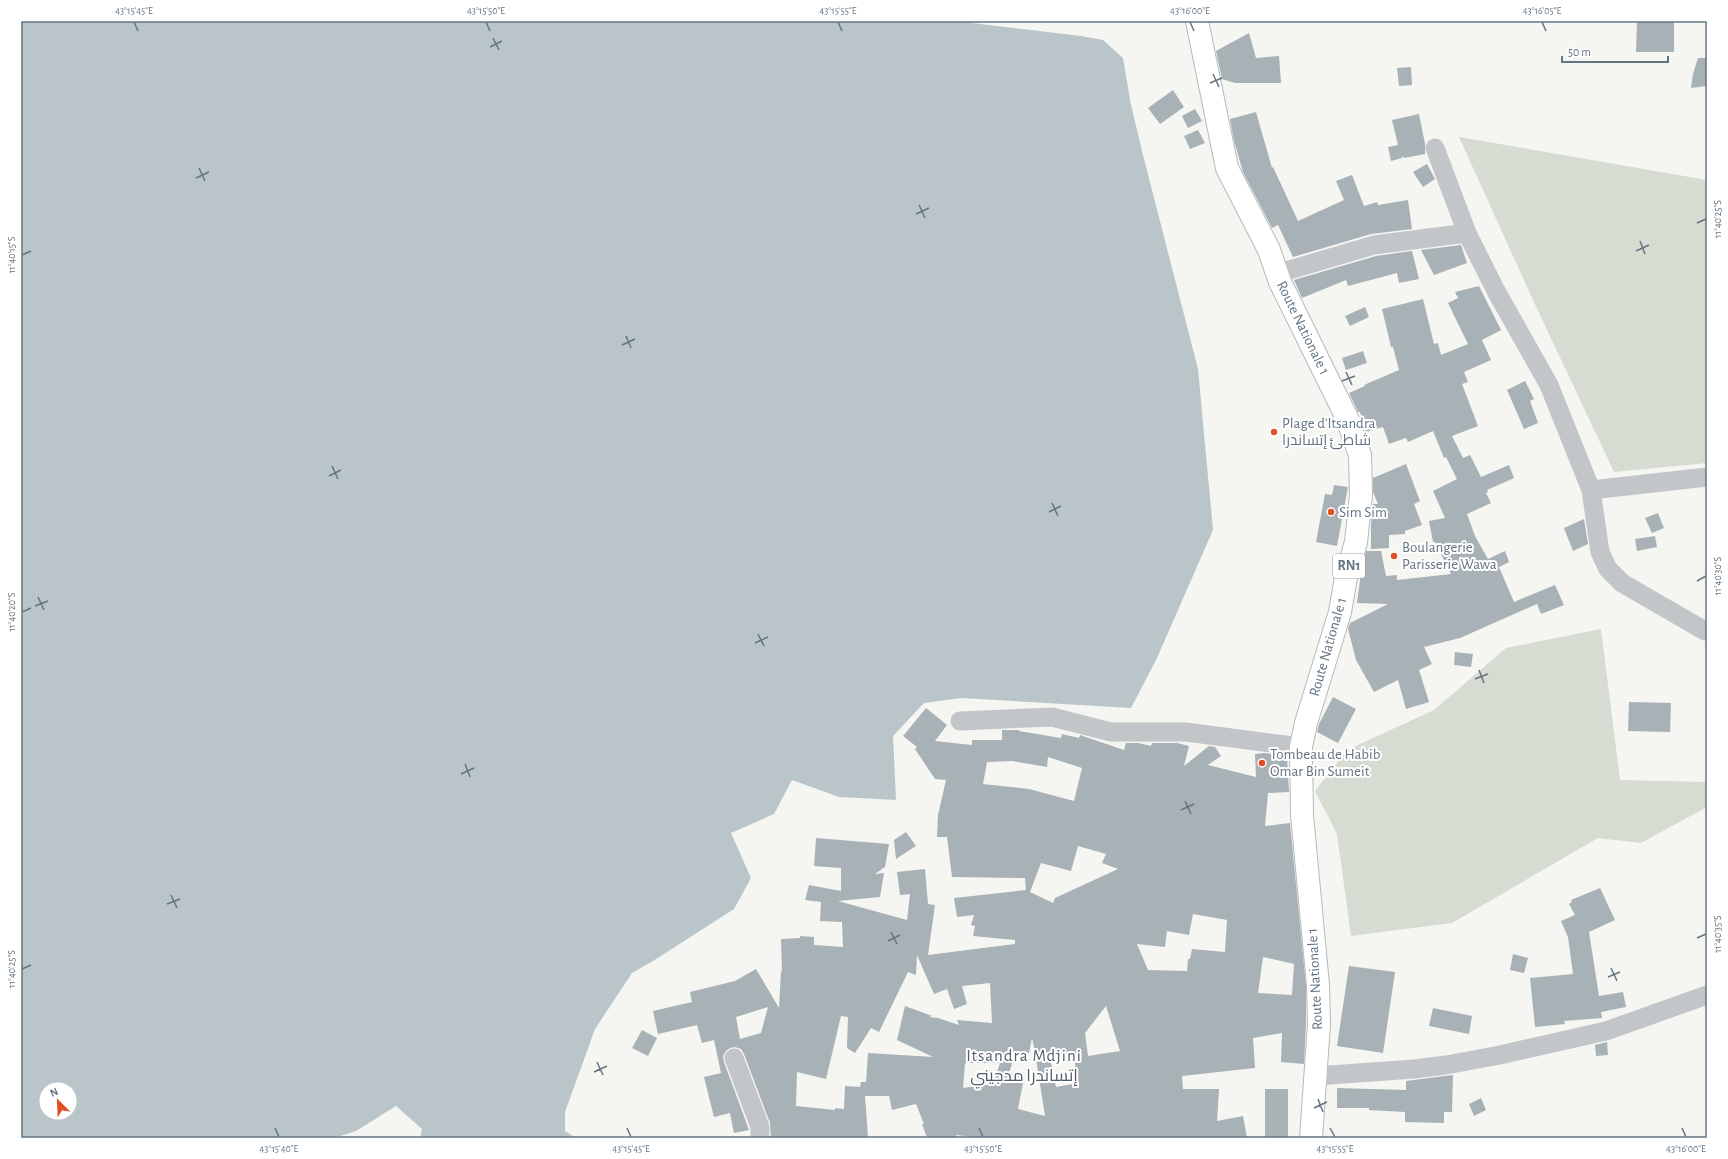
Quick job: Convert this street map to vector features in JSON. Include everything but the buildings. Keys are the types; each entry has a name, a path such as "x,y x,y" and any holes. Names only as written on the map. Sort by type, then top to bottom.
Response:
{"main road":[{"name":"Route Nationale 1","path":"1198,21 1227,168 1269,250 1276,274 1347,418 1360,455 1362,495 1356,542 1346,577 1340,612 1306,723 1301,747 1302,815 1318,984 1319,1024 1311,1138"}],"street":[{"path":"1435,148 1467,233 1496,291 1548,385 1591,490 1600,552 1608,569 1622,583 1706,631"},
{"path":"1276,274 1374,245 1467,233"},
{"path":"1591,490 1707,477"},
{"path":"960,721 1052,717 1111,732 1186,732 1301,747"},
{"path":"1316,1076 1421,1068 1446,1065 1500,1054 1606,1030 1707,995"},
{"path":"734,1058 760,1127 760,1138"}],"shaded area":[{"path":"21,21 955,21 1103,40 1123,58 1131,105 1144,159 1198,369 1213,530 1157,658 1131,708 961,698 924,703 893,736 896,800 839,797 792,780 774,814 731,833 751,878 734,909 632,973 595,1029 565,1112 565,1131 576,1138 420,1138 422,1129 396,1106 356,1131 334,1138 21,1138"},
{"path":"1459,137 1707,180 1707,463 1614,472 1532,298"},
{"path":"1601,629 1620,780 1707,782 1707,807 1641,843 1598,838 1452,923 1351,936 1337,834 1315,791 1347,750 1434,710 1506,648"}],"place":[{"name":"Plage d'Itsandra شاطئ إتساندرا","path":"1274,432"},
{"name":"Sim Sim","path":"1331,512"},
{"name":"Boulangerie Parisserie Wawa","path":"1394,556"},
{"name":"Tombeau de Habib Omar Bin Sumeit","path":"1262,763"}],"district":[{"name":"Itsandra Mdjini إتساندرا مدجيني","path":"1024,1065"}]}
